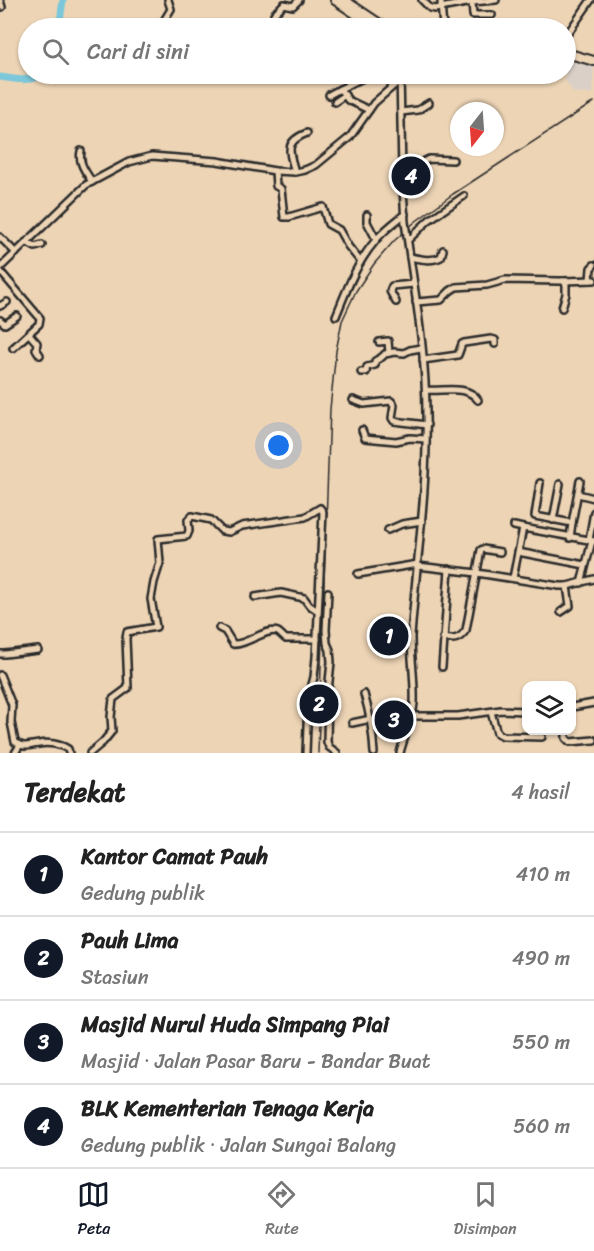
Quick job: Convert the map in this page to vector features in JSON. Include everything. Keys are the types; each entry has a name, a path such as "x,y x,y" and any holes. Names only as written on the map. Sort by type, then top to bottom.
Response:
{"highway":[{"path":"335,0 362,18"},
{"path":"344,0 371,18"},
{"path":"576,53 594,56"},
{"path":"576,55 594,61"}],"street":[{"path":"166,18 171,9 168,0"},
{"path":"274,14 284,4 293,6 299,0"},
{"path":"422,0 433,9 472,1 496,0"},
{"path":"576,22 591,0"},
{"path":"472,1 473,15 492,15"},
{"path":"442,6 443,18"},
{"path":"329,95 350,84"},
{"path":"13,348 39,324 40,318 0,269 74,195 92,182 120,166 152,156 217,161 275,171 305,170 321,161 350,137 374,103 392,84"},
{"path":"400,84 405,222 426,390 426,439 422,521 411,637 414,694 412,716 400,753"},
{"path":"340,89 351,102 369,110"},
{"path":"335,102 345,95"},
{"path":"401,112 418,110 429,103"},
{"path":"295,171 291,156 291,143 295,138 307,133"},
{"path":"81,151 81,163 92,182"},
{"path":"402,172 429,159 453,160"},
{"path":"275,171 276,186 281,189 284,217 323,207 328,224 339,230 360,261"},
{"path":"407,238 464,196"},
{"path":"336,316 360,261 376,239 405,214"},
{"path":"367,215 367,222 376,239"},
{"path":"0,237 16,253"},
{"path":"26,242 35,247 42,245"},
{"path":"410,257 424,260 438,259 443,250"},
{"path":"416,302 441,300 456,287 487,285 505,280 592,280 591,268 594,265"},
{"path":"562,308 567,290 563,281"},
{"path":"396,302 390,291 392,286 414,284"},
{"path":"0,306 7,302"},
{"path":"0,320 4,324 17,316"},
{"path":"29,334 37,344 36,349 40,355"},
{"path":"423,360 458,355 464,343 491,339 495,340 495,344"},
{"path":"379,342 388,341 389,352"},
{"path":"361,372 366,372 367,367 375,365 375,361 389,352 404,353 421,348"},
{"path":"426,390 464,390 471,392 478,400"},
{"path":"353,400 364,404 391,401 394,405 392,418 394,421 426,425"},
{"path":"362,430 365,438 396,441 410,438 426,439"},
{"path":"570,538 580,482"},
{"path":"532,529 540,483"},
{"path":"553,520 560,484"},
{"path":"578,494 594,498"},
{"path":"90,753 112,731 112,699 128,688 127,632 156,626 151,599 160,563 158,540 187,536 188,520 192,516 211,520 222,531 229,532 242,526 305,517 321,508 323,512 317,639 314,677 308,700 306,753"},
{"path":"581,583 592,541 594,512"},
{"path":"535,516 572,524"},
{"path":"388,530 402,524 422,521"},
{"path":"514,526 592,541"},
{"path":"513,578 523,528"},
{"path":"444,638 458,639 466,630 482,549 500,552"},
{"path":"518,552 585,565"},
{"path":"357,574 418,565 567,586 594,579"},
{"path":"442,667 449,569"},
{"path":"561,612 570,606 567,586"},
{"path":"328,592 326,630 331,662 327,742 329,747 337,753"},
{"path":"255,597 284,593 306,599 309,605 318,611"},
{"path":"219,628 225,631 234,645 272,631 291,640 317,639"},
{"path":"0,654 38,650"},
{"path":"0,675 12,705 11,722 15,742 28,747 37,744 66,747 69,753"},
{"path":"364,694 373,730 374,753"},
{"path":"576,706 594,704"},
{"path":"412,716 465,716 501,710 522,711"},
{"path":"491,712 496,733 502,736 542,737"},
{"path":"352,723 371,719"},
{"path":"567,735 570,742 594,740"},
{"path":"15,753 20,745"}],"shaded area":[{"path":"576,58 594,63 592,94 574,93 568,84 576,84"}],"waterway":[{"path":"60,18 63,0"},
{"path":"0,77 18,79"}],"railway":[{"path":"318,753 330,409 336,351 342,321 356,291 374,264 415,222 453,194 594,102"}],"place":[{"name":"BLK Kementerian Tenaga Kerja","path":"411,176"},
{"name":"Kantor Camat Pauh","path":"389,636"},
{"name":"Pauh Lima","path":"319,704"},
{"name":"Masjid Nurul Huda Simpang Piai","path":"394,720"}]}
